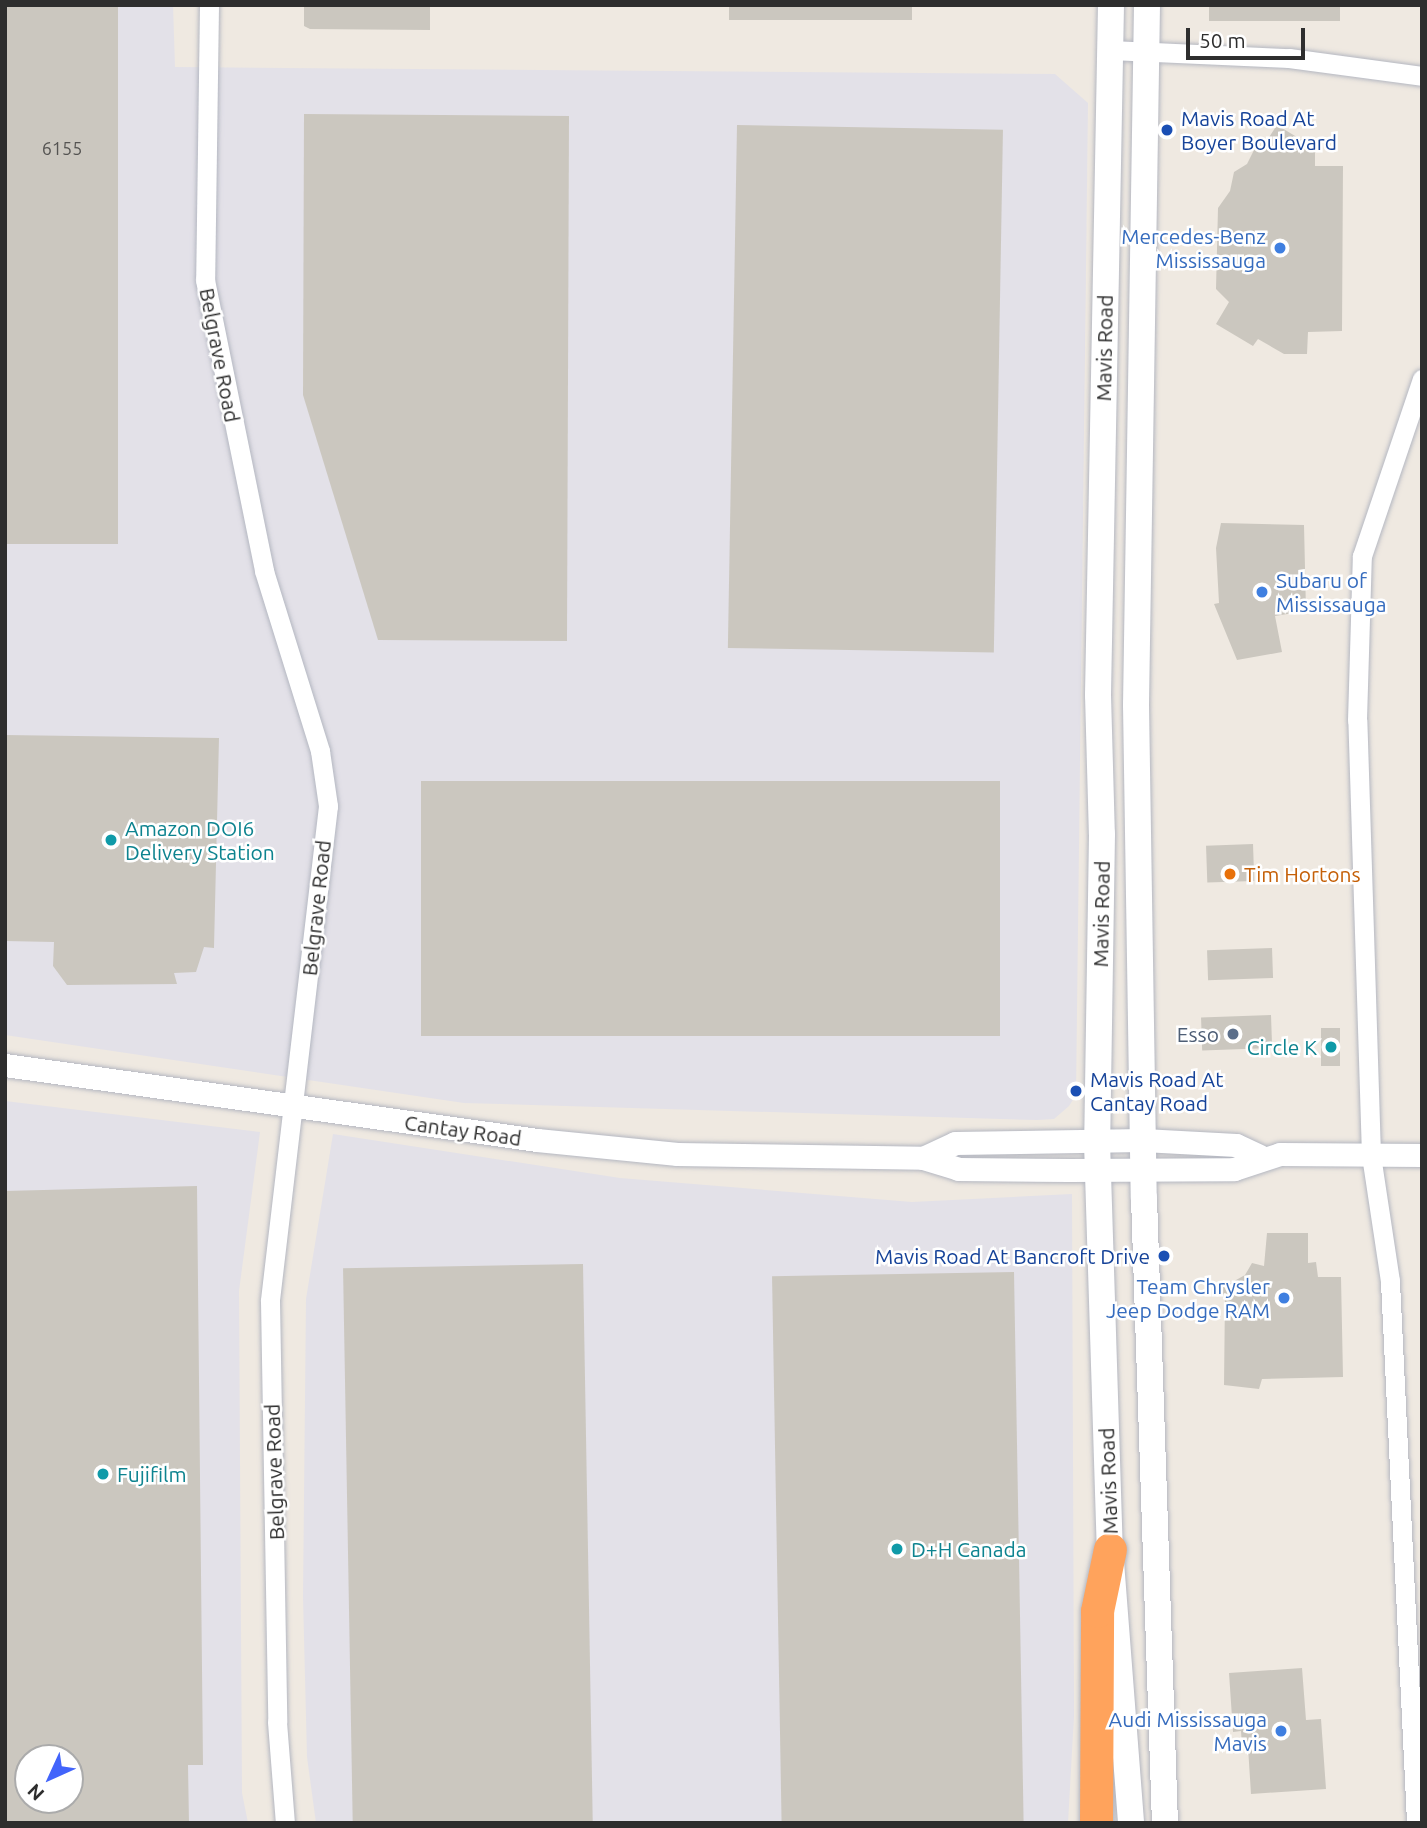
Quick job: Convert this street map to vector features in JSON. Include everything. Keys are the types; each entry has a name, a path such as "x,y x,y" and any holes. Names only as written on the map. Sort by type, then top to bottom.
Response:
{"highway":[{"path":"1096,1823 1097,1611 1110,1549"}],"main road":[{"name":"Mavis Road","path":"1111,5 1098,695 1102,834 1097,1142 1110,1549 1131,1823"},
{"name":"Mavis Road","path":"1147,5 1136,705 1143,1168 1165,1823"}],"street":[{"name":"Belgrave Road","path":"209,5 205,280 264,572 320,751 328,806 270,1301 277,1721 285,1823"},
{"path":"1110,50 1301,60 1422,76"},
{"path":"1416,1821 1390,1281 1371,1155 1357,720 1362,556 1422,379"},
{"name":"Cantay Road","path":"5,1065 537,1140 677,1154 923,1158 958,1169 1098,1170 1234,1169 1260,1156"},
{"name":"Cantay Road","path":"923,1158 955,1143 1143,1140 1236,1144 1260,1156"},
{"path":"1260,1156 1422,1156"}],"shaded area":[{"path":"5,5 173,5 175,67 1055,74 1088,103 1076,1095 1069,1106 1054,1119 1037,1120 464,1103 5,1035"},
{"name":"Fujifilm","path":"5,1101 260,1132 239,1291 242,1793 248,1823 5,1823"},
{"path":"333,1134 620,1178 912,1202 1072,1194 1074,1716 1068,1823 316,1823 307,1757 303,1597 306,1299"}],"building":[{"path":"5,5 118,5 118,544 5,544"},
{"path":"304,5 430,5 430,30 310,29 304,26"},
{"path":"729,5 912,5 912,20 729,20"},
{"path":"1209,5 1340,5 1340,21 1209,21"},
{"path":"304,114 569,116 567,641 378,640 303,395"},
{"path":"737,125 1003,130 994,653 728,648"},
{"name":"Mercedes-Benz Mississauga","path":"1277,125 1300,139 1315,139 1315,166 1343,166 1342,331 1308,332 1307,354 1284,354 1258,339 1253,346 1216,324 1229,302 1216,289 1218,208 1230,191 1234,172 1247,164 1256,146 1262,148"},
{"name":"Subaru of Mississauga","path":"1221,523 1304,525 1306,611 1275,616 1282,652 1237,660 1214,604 1219,603 1216,548"},
{"name":"Amazon DOI6 Delivery Station","path":"5,735 219,738 214,948 204,947 196,972 174,973 177,984 67,985 53,966 54,942 5,941"},
{"path":"421,781 1000,781 1000,1036 421,1036"},
{"path":"1253,844 1254,881 1207,883 1206,846"},
{"name":"Circle K","path":"1272,948 1273,978 1208,980 1207,950"},
{"path":"1271,1015 1272,1048 1202,1050 1201,1017"},
{"name":"Circle K","path":"1321,1028 1340,1028 1340,1066 1321,1066"},
{"name":"Fujifilm","path":"197,1186 203,1765 188,1765 189,1823 5,1823 5,1191"},
{"path":"1267,1233 1308,1233 1308,1263 1316,1262 1318,1277 1341,1277 1343,1377 1262,1379 1259,1389 1224,1385 1225,1296 1220,1289 1245,1275 1252,1263 1264,1266"},
{"path":"583,1264 593,1823 353,1823 343,1268"},
{"name":"D+H Canada","path":"1014,1272 1024,1823 782,1823 772,1276"},
{"name":"Audi Mississauga Mavis","path":"1302,1668 1306,1720 1321,1719 1326,1789 1251,1794 1248,1747 1242,1747 1241,1731 1233,1732 1229,1673"}],"place":[{"name":"Mavis Road At Boyer Boulevard","path":"1167,130"},
{"name":"Mercedes-Benz Mississauga","path":"1280,248"},
{"name":"Subaru of Mississauga","path":"1262,592"},
{"name":"Amazon DOI6 Delivery Station","path":"111,840"},
{"name":"Tim Hortons","path":"1230,874"},
{"name":"Esso","path":"1233,1034"},
{"name":"Circle K","path":"1331,1047"},
{"name":"Mavis Road At Cantay Road","path":"1076,1091"},
{"name":"Mavis Road At Bancroft Drive","path":"1164,1256"},
{"name":"Team Chrysler Jeep Dodge RAM","path":"1284,1298"},
{"name":"Fujifilm","path":"103,1474"},
{"name":"D+H Canada","path":"897,1549"},
{"name":"Audi Mississauga Mavis","path":"1281,1731"}]}
